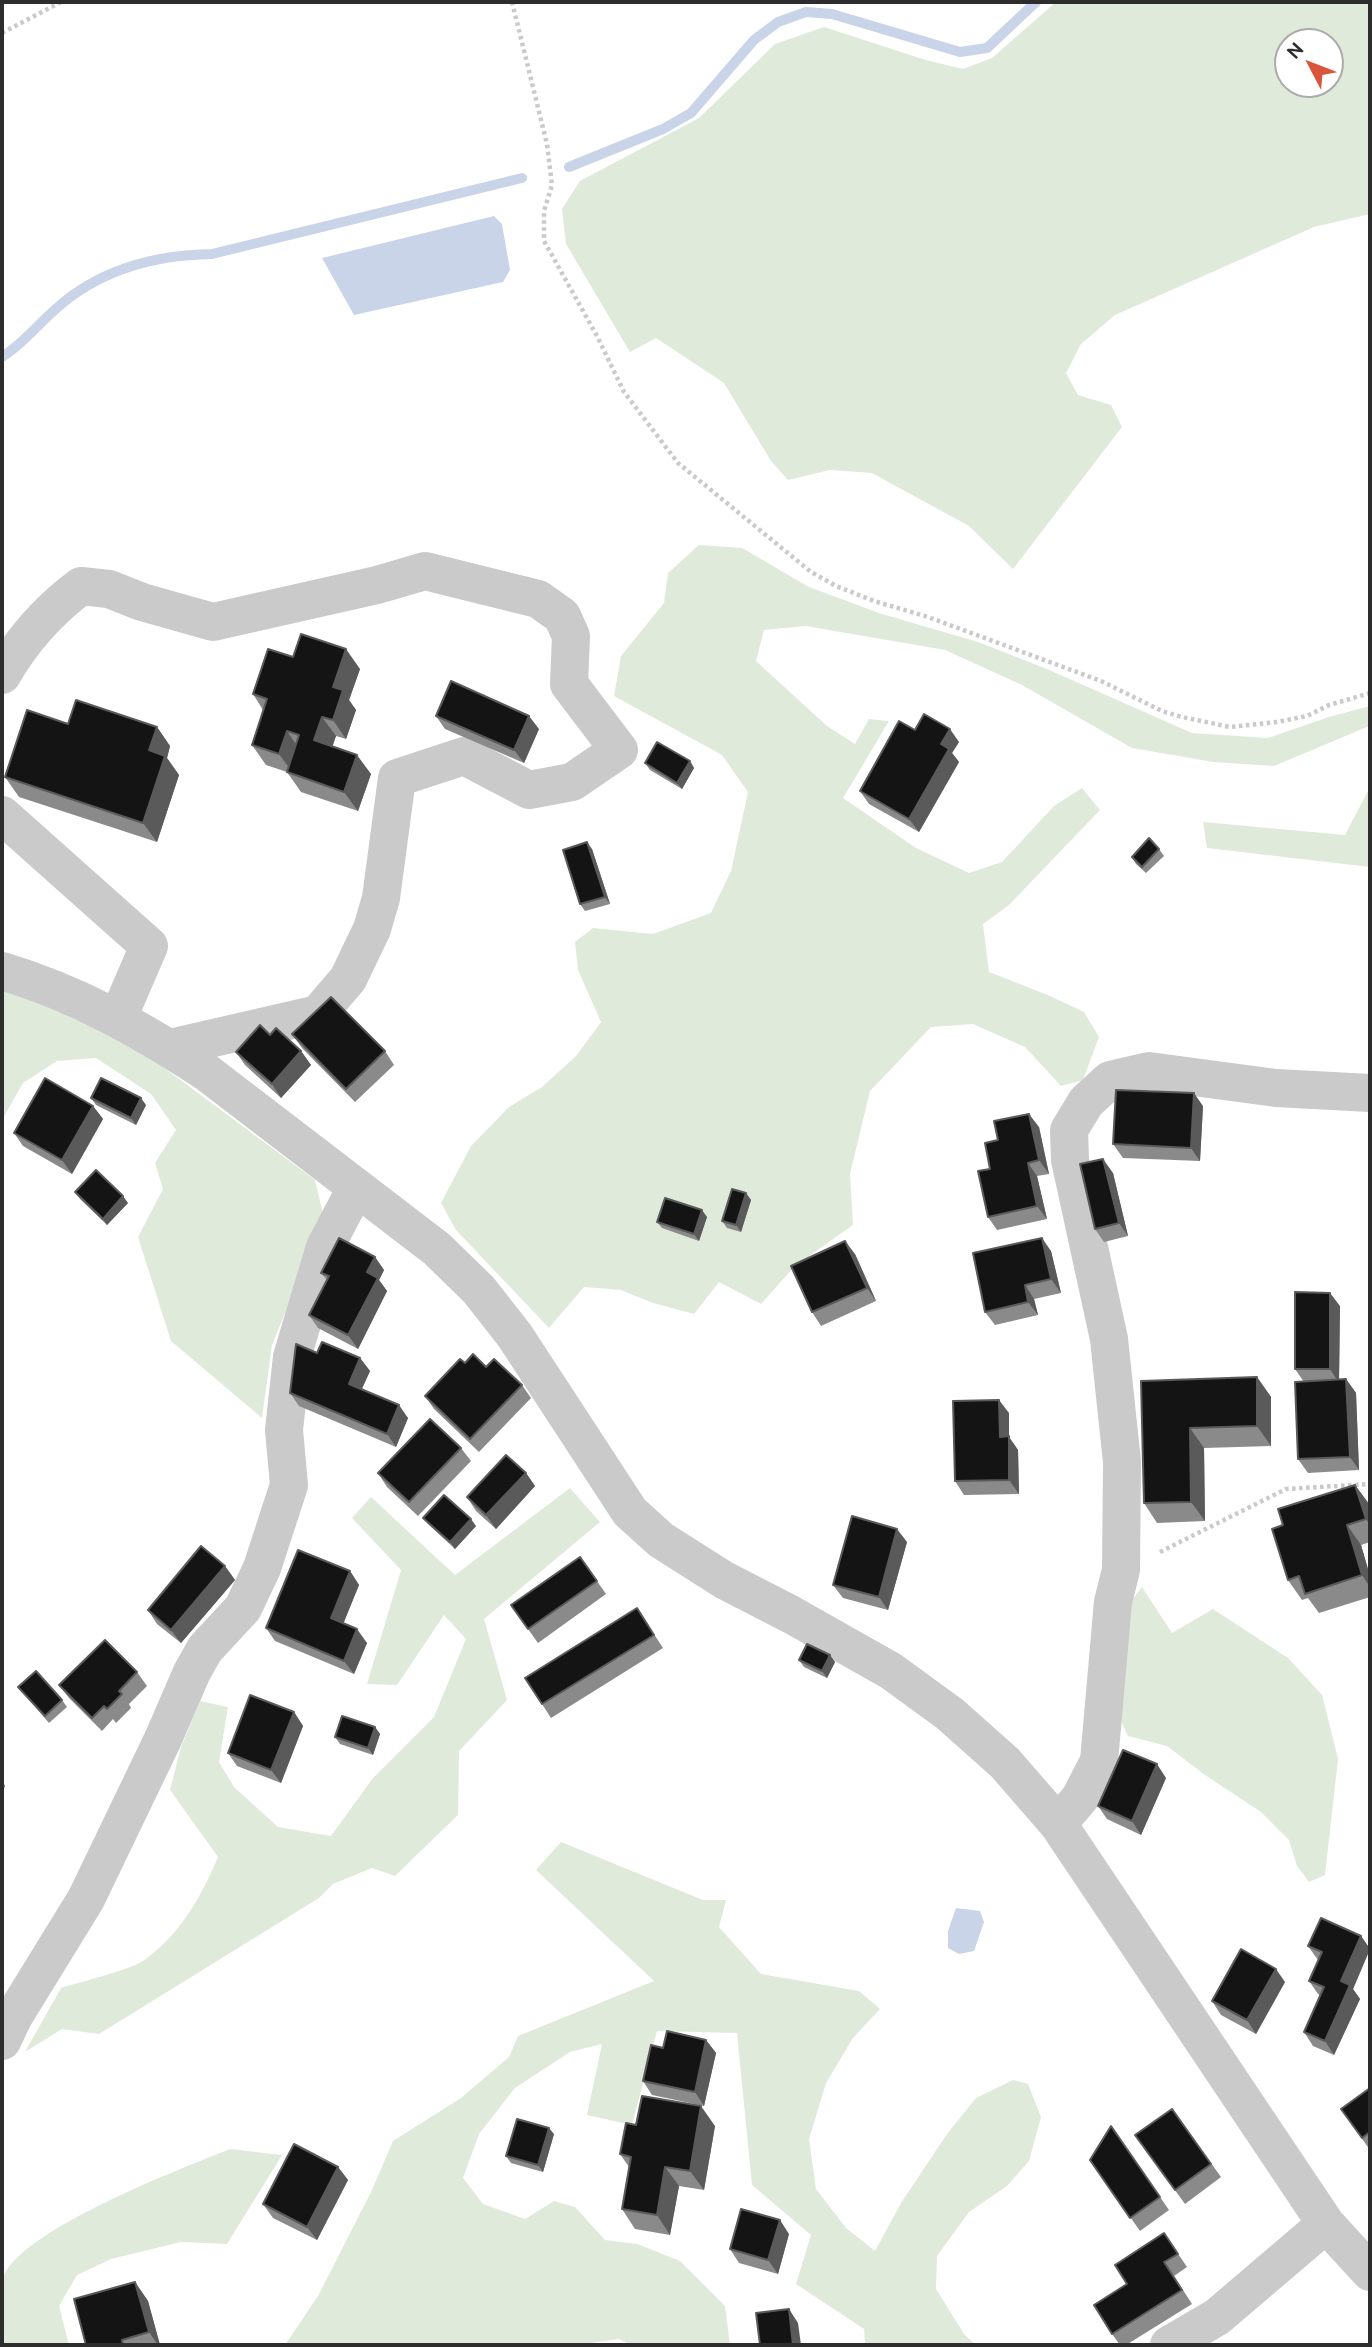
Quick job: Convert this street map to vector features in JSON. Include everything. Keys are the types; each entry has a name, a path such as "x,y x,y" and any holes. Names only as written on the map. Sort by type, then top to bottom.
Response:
{"street":[{"path":"2,675 15,653 57,604 81,586 109,589 213,622 377,585 425,571 538,600 562,616 571,636 569,684 619,750 572,782 529,790 464,756 397,778 382,898 372,929 348,979 318,1014 170,1048"},
{"path":"2,815 149,946 118,1018"},
{"path":"2,971 33,980 97,1006 170,1048 206,1072 437,1249 479,1290 515,1336 630,1513 661,1540 724,1580 891,1671 950,1714 1005,1763 1058,1824 1326,2224 1370,2272"},
{"path":"1058,1824 1080,1798 1099,1761 1113,1602 1121,1570 1122,1462 1109,1339 1070,1160 1069,1130 1086,1102 1110,1080 1149,1071 1276,1088 1370,1093"},
{"path":"6,2021 86,1899 192,1672 205,1649 243,1608 262,1568 289,1485 284,1430 292,1357 325,1247 356,1188"},
{"path":"1169,2345 1217,2317 1326,2224"}],"path":[{"path":"2,33 61,2"},
{"path":"512,2 547,144 552,185 544,211 544,241 597,336 624,393 678,463 811,572 836,586 874,601 928,617 1101,681 1162,711 1182,717 1230,727 1277,722 1307,716 1329,705 1370,693"},
{"path":"1121,1570 1232,1518 1286,1489 1370,1484"}],"green space":[{"path":"1056,2 1370,2 1370,214 1314,227 1115,315 1081,344 1066,373 1078,395 1111,405 1122,427 1013,569 969,526 872,473 830,470 788,480 771,461 724,383 656,338 630,352 566,244 562,209 580,181 699,118 775,44 824,27 963,69 992,58"},
{"path":"699,545 742,548 809,587 879,613 978,642 1047,669 1192,733 1268,738 1370,706 1370,728 1274,766 1213,762 1132,748 1022,685 945,650 806,626 764,630 756,661 827,726 855,744 869,719 889,721 843,798 916,848 969,873 1002,862 1054,806 1082,788 1100,810 1009,905 983,924 989,972 1084,1012 1099,1037 1083,1080 1061,1086 1025,1047 973,1024 931,1027 870,1091 850,1174 853,1225 795,1266 761,1304 719,1282 694,1314 653,1303 621,1290 584,1287 549,1328 456,1230 441,1203 471,1146 509,1107 542,1087 576,1056 601,1022 578,970 575,942 593,928 653,934 711,913 731,871 748,792 722,755 614,696 621,656 664,603 668,573"},
{"path":"1370,787 1370,867 1207,848 1203,822 1345,835"},
{"path":"2,990 89,1020 155,1061 315,1180 324,1218 272,1345 262,1418 171,1341 138,1237 163,1189 155,1163 176,1130 151,1094 96,1058 57,1061 23,1083 2,1120"},
{"path":"570,1488 600,1522 484,1619 507,1700 459,1751 458,1815 395,1876 372,1868 333,1884 319,1898 99,2034 62,2029 25,2052 61,1988 143,1961 179,1927 204,1886 218,1857 170,1790 181,1747 200,1701 228,1707 219,1762 234,1787 278,1827 331,1836 373,1778 434,1717 466,1639 444,1615 397,1685 367,1684 401,1570 352,1518 371,1497 455,1575"},
{"path":"1142,1587 1172,1633 1213,1609 1288,1658 1322,1695 1338,1759 1325,1875 1309,1882 1297,1866 1289,1840 1261,1812 1167,1746 1128,1736 1117,1712 1124,1610"},
{"path":"561,1842 703,1900 726,1900 719,1927 761,1974 859,1991 880,2009 853,2038 826,2083 809,2139 816,2189 846,2228 875,2251 901,2203 947,2134 976,2098 1013,2080 1028,2084 1041,2117 1029,2161 1007,2186 969,2212 937,2256 936,2289 964,2334 976,2345 865,2345 864,2329 796,2284 811,2235 752,2185 737,2033 657,2031 632,2125 587,2115 602,2044 570,2052 515,2088 479,2134 463,2178 483,2204 525,2219 554,2201 575,2207 605,2240 637,2244 680,2261 725,2306 730,2345 631,2345 619,2339 576,2345 285,2345 318,2296 371,2192 393,2141 461,2098 509,2057 518,2036 654,1981 536,1870"},
{"path":"230,2149 282,2155 227,2244 181,2242 111,2259 77,2275 59,2306 69,2345 2,2345 2,2281 13,2262 36,2242 102,2204"}],"water":[{"path":"494,216 502,224 510,270 503,282 354,315 322,258"},
{"path":"956,1908 980,1911 984,1922 974,1951 959,1954 948,1948 948,1931"}],"building":[{"path":"301,634 346,649 333,687 343,690 333,720 322,717 314,740 357,755 344,792 287,772 299,735 287,731 279,754 252,745 267,699 253,694 268,649 293,657"},
{"path":"451,681 529,716 514,750 436,716"},
{"path":"76,700 157,727 149,750 165,756 143,823 5,777 27,710 68,724"},
{"path":"924,714 950,729 941,744 949,749 909,819 860,791 899,721 915,730"},
{"path":"657,742 690,761 677,783 645,763"},
{"path":"1149,838 1159,849 1142,867 1132,857"},
{"path":"587,842 605,897 580,904 563,850"},
{"path":"331,997 385,1051 346,1089 292,1034"},
{"path":"260,1025 270,1035 276,1028 301,1051 272,1084 236,1052"},
{"path":"45,1078 93,1106 62,1160 14,1133"},
{"path":"101,1078 141,1098 131,1118 91,1098"},
{"path":"1116,1090 1194,1093 1191,1148 1113,1144"},
{"path":"1029,1114 1039,1160 1028,1163 1037,1206 988,1217 978,1171 990,1169 985,1143 998,1140 994,1121"},
{"path":"1103,1159 1119,1223 1095,1229 1080,1164"},
{"path":"96,1170 123,1196 103,1219 75,1192"},
{"path":"732,1189 746,1193 736,1225 722,1221"},
{"path":"665,1198 702,1210 694,1234 657,1222"},
{"path":"339,1238 375,1257 367,1272 378,1278 348,1335 309,1315 329,1276 321,1273"},
{"path":"1042,1238 1051,1279 1025,1285 1028,1302 985,1312 973,1253"},
{"path":"845,1241 867,1288 812,1312 791,1266"},
{"path":"1295,1292 1330,1293 1330,1369 1295,1369"},
{"path":"322,1342 360,1358 349,1384 399,1405 387,1434 290,1393 296,1344 317,1353"},
{"path":"473,1354 486,1367 494,1359 522,1385 470,1439 425,1396 460,1359 465,1363"},
{"path":"1257,1377 1257,1426 1190,1428 1191,1502 1144,1503 1141,1381"},
{"path":"1346,1379 1350,1457 1298,1459 1295,1382"},
{"path":"999,1400 1000,1437 1009,1436 1009,1480 955,1481 953,1401"},
{"path":"430,1419 461,1448 409,1502 378,1473"},
{"path":"506,1455 526,1473 486,1515 467,1497"},
{"path":"1355,1485 1366,1519 1347,1525 1362,1575 1305,1594 1299,1576 1288,1580 1272,1529 1283,1525 1278,1509"},
{"path":"444,1495 471,1519 450,1542 423,1518"},
{"path":"852,1516 897,1529 879,1597 833,1585"},
{"path":"201,1546 225,1566 171,1630 148,1610"},
{"path":"298,1550 350,1571 331,1618 357,1629 344,1661 266,1628"},
{"path":"580,1557 597,1581 528,1629 511,1605"},
{"path":"637,1608 654,1635 542,1704 525,1678"},
{"path":"105,1640 137,1672 119,1691 122,1694 107,1709 104,1706 92,1718 59,1685"},
{"path":"807,1644 830,1655 822,1671 799,1660"},
{"path":"36,1671 62,1700 45,1716 18,1687"},
{"path":"250,1695 294,1712 271,1770 228,1753"},
{"path":"342,1716 375,1727 368,1748 335,1737"},
{"path":"1123,1750 1157,1764 1132,1821 1098,1806"},
{"path":"1321,1918 1361,1936 1341,1981 1350,1985 1325,2041 1304,2032 1324,1987 1309,1981 1322,1952 1308,1946"},
{"path":"1241,1949 1276,1969 1247,2020 1212,2001"},
{"path":"667,2031 706,2040 695,2092 643,2081 651,2045 663,2048"},
{"path":"1370,2088 1370,2132 1362,2138 1341,2109"},
{"path":"642,2096 701,2106 690,2171 665,2167 657,2215 622,2209 631,2157 620,2154 626,2123 636,2125"},
{"path":"1172,2109 1211,2164 1175,2190 1135,2135"},
{"path":"517,2119 549,2128 538,2165 506,2156"},
{"path":"1111,2126 1160,2197 1130,2218 1090,2160"},
{"path":"294,2144 338,2167 307,2227 263,2204"},
{"path":"741,2209 780,2220 768,2260 730,2249"},
{"path":"1164,2233 1178,2254 1164,2262 1182,2290 1112,2334 1094,2305 1127,2284 1115,2265"},
{"path":"135,2282 149,2332 122,2340 123,2345 86,2345 74,2299"},
{"path":"789,2309 793,2345 760,2345 756,2313"}],"waterway":[{"path":"569,167 663,129 691,113 754,40 778,22 806,12 832,14 960,52 987,48 1036,2"},
{"path":"2,357 75,294 92,283 130,267 170,257 212,254 522,178"}]}
